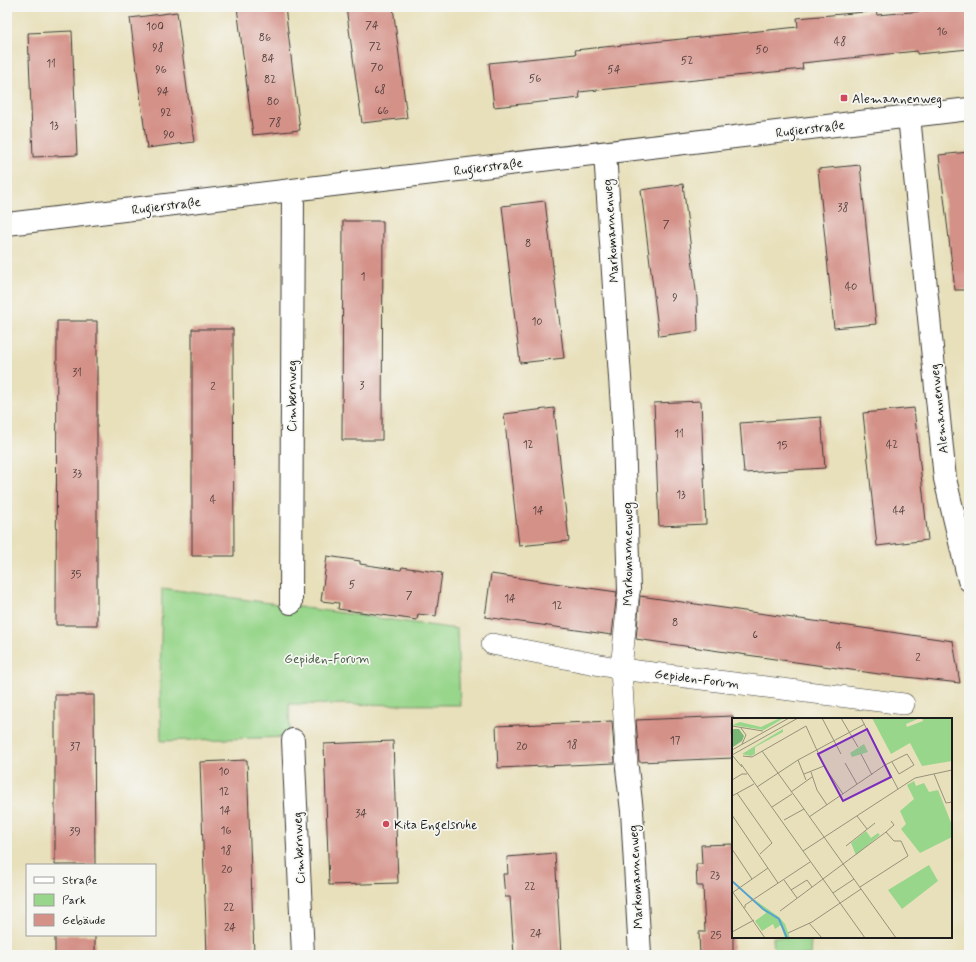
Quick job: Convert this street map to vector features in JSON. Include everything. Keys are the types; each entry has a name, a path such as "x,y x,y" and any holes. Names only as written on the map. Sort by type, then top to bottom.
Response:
{"street":[{"name":"Rugierstraße","path":"7,224 969,109"},
{"name":"Alemannenweg","path":"909,116 945,479 969,580"},
{"name":"Markomannenweg","path":"604,153 624,437 629,590 621,669 627,768 632,811 640,955"},
{"name":"Cimbernweg","path":"291,603 293,190"},
{"name":"Gepiden-Forum","path":"492,644 621,669 904,704"},
{"name":"Cimbernweg","path":"293,740 303,955"}],"green space":[{"name":"Gepiden-Forum","path":"162,588 457,629 460,705 289,704 290,737 161,741 160,685"},
{"path":"773,938 811,938 810,955 774,955"}],"building":[{"path":"237,7 285,7 300,130 253,135"},
{"path":"346,7 393,7 407,118 362,123"},
{"path":"969,7 969,49 917,54 917,51 802,63 803,69 579,92 580,98 494,107 489,63 576,54 575,50 798,27 797,18 876,11 877,15"},
{"path":"177,12 194,142 147,148 130,18"},
{"path":"72,31 77,155 33,157 28,33"},
{"path":"969,152 969,290 955,290 939,155"},
{"path":"860,165 876,324 834,328 818,169"},
{"path":"683,184 697,299 698,331 659,336 641,190"},
{"path":"545,201 564,358 520,363 502,206"},
{"path":"343,221 383,221 382,440 342,440"},
{"path":"57,321 97,321 97,625 56,625"},
{"path":"192,329 233,329 234,556 192,556"},
{"path":"701,401 706,524 659,526 654,403"},
{"path":"554,408 569,541 519,546 504,414"},
{"path":"914,408 928,540 877,546 863,413"},
{"path":"821,417 825,468 744,473 740,423"},
{"path":"327,556 360,561 360,564 401,570 402,567 442,573 436,616 418,614 417,620 338,609 339,603 321,601"},
{"path":"491,574 617,592 612,635 485,617"},
{"path":"640,596 953,641 960,683 879,674 636,639"},
{"path":"55,695 94,695 95,864 55,864"},
{"path":"733,716 732,758 639,762 636,720"},
{"path":"612,721 615,763 498,768 496,726"},
{"path":"393,741 398,883 329,885 324,744"},
{"path":"247,760 254,955 207,955 200,762"},
{"path":"732,844 733,955 700,955 699,932 705,932 703,886 697,886 696,864 702,864 701,845"},
{"path":"555,853 561,955 514,955 510,897 505,897 503,874 508,874 507,857"},
{"path":"55,936 95,936 95,955 55,955"}],"place":[{"name":"Alemannenweg","path":"844,98"},
{"name":"Kita Engelsruhe","path":"386,824"}]}
